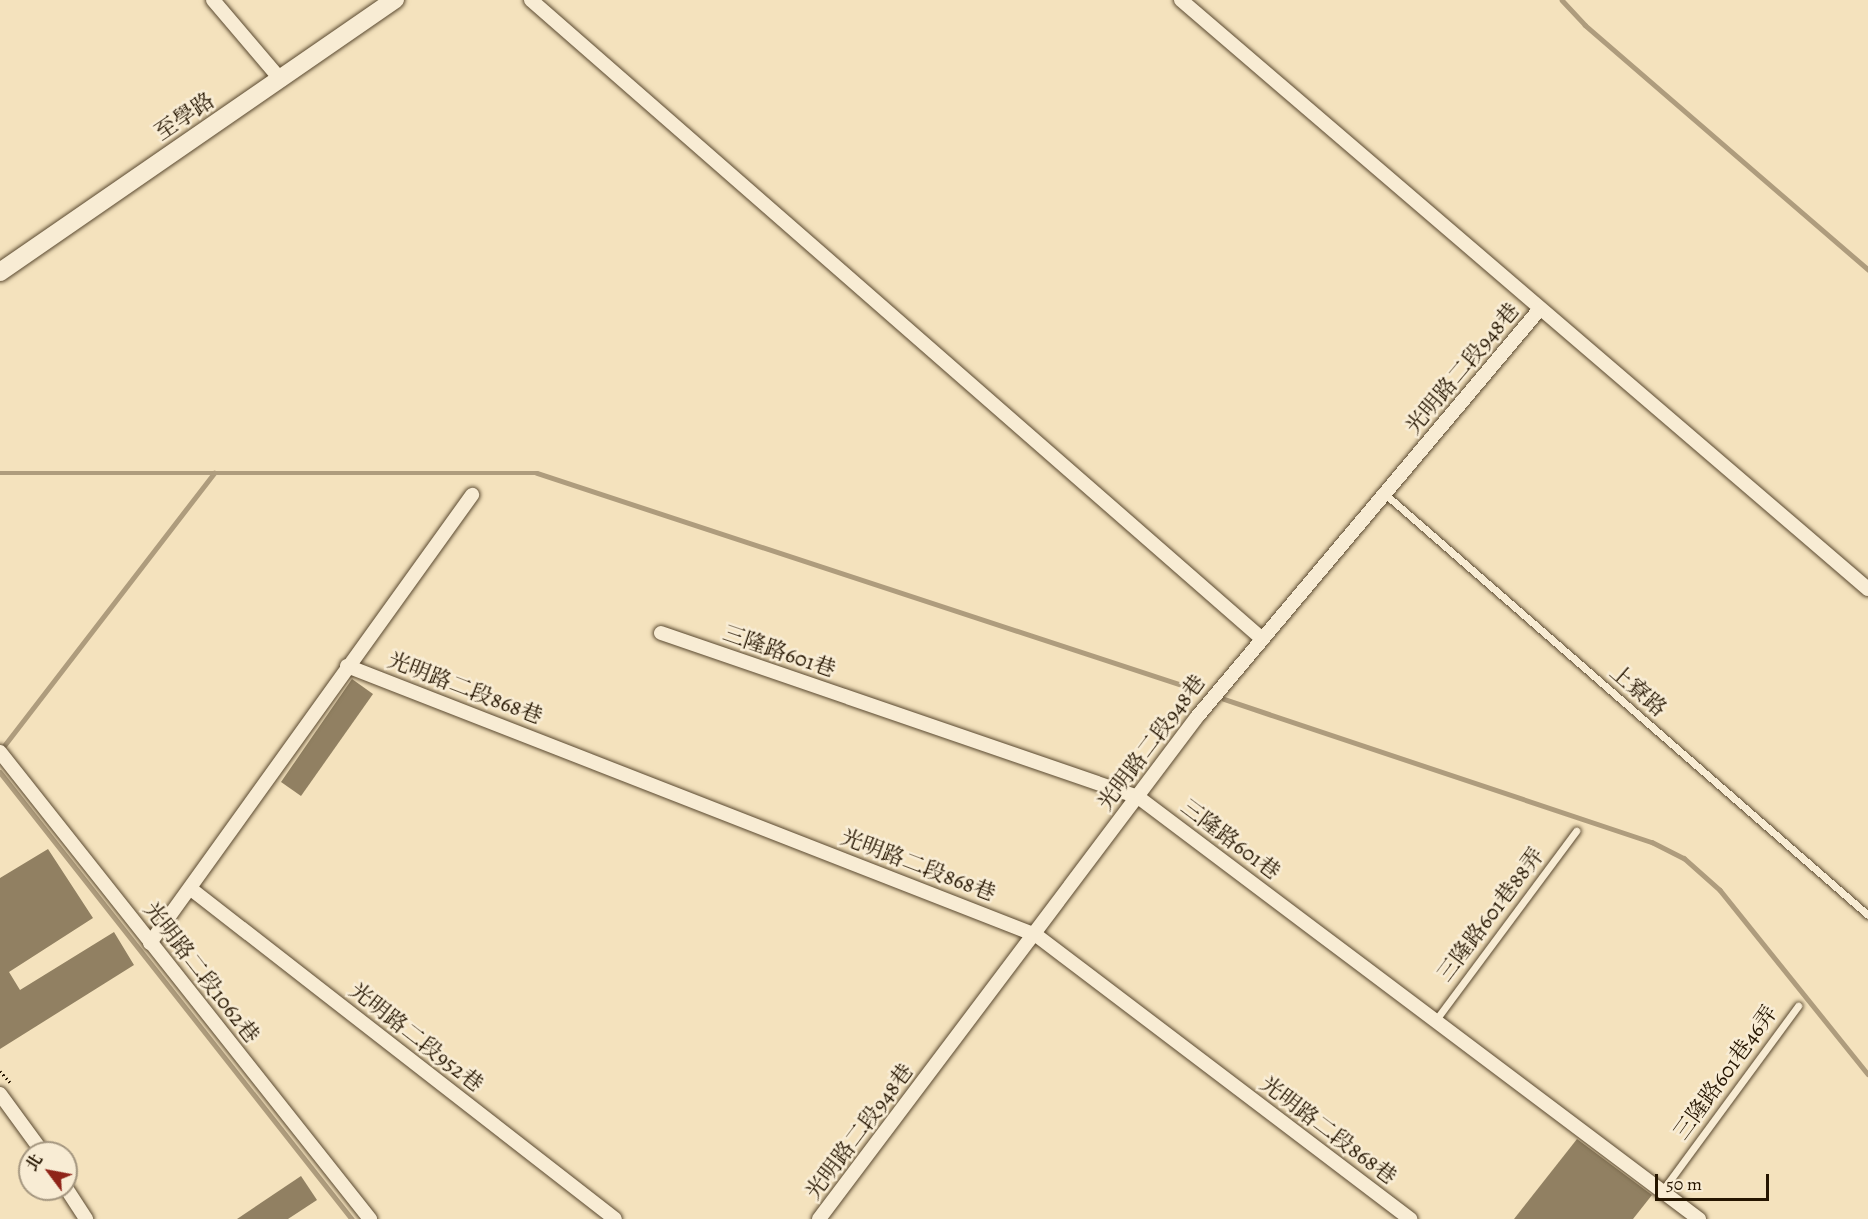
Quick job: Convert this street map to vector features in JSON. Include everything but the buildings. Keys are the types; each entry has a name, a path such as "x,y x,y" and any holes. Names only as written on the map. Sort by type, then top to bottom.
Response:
{"street":[{"path":"213,0 281,80"},
{"name":"至學路","path":"0,272 395,0"},
{"path":"531,0 1260,638"},
{"path":"1181,0 1539,310 1868,589"},
{"name":"光明路二段948巷","path":"819,1219 1260,638 1385,494 1539,310"},
{"path":"150,944 347,666 472,495"},
{"name":"三隆路601巷","path":"661,633 1138,796 1699,1219"},
{"name":"光明路二段868巷","path":"347,666 1036,934 1410,1219"},
{"name":"光明路二段1062巷","path":"0,752 370,1219"},
{"name":"光明路二段952巷","path":"191,889 615,1219"},
{"path":"0,1094 34,1141"},
{"path":"74,1201 86,1219"}],"lane":[{"name":"上寮路","path":"1385,494 1868,915"},
{"name":"三隆路601巷88弄","path":"1435,1021 1576,831"},
{"name":"三隆路601巷46弄","path":"1662,1191 1798,1006"}],"waterway":[{"path":"1562,0 1585,25 1868,269"},
{"path":"0,473 537,473 1197,690"},
{"path":"0,751 214,473"},
{"path":"1224,699 1652,842 1684,858 1720,890 1868,1074"},
{"path":"0,772 352,1219"}]}
